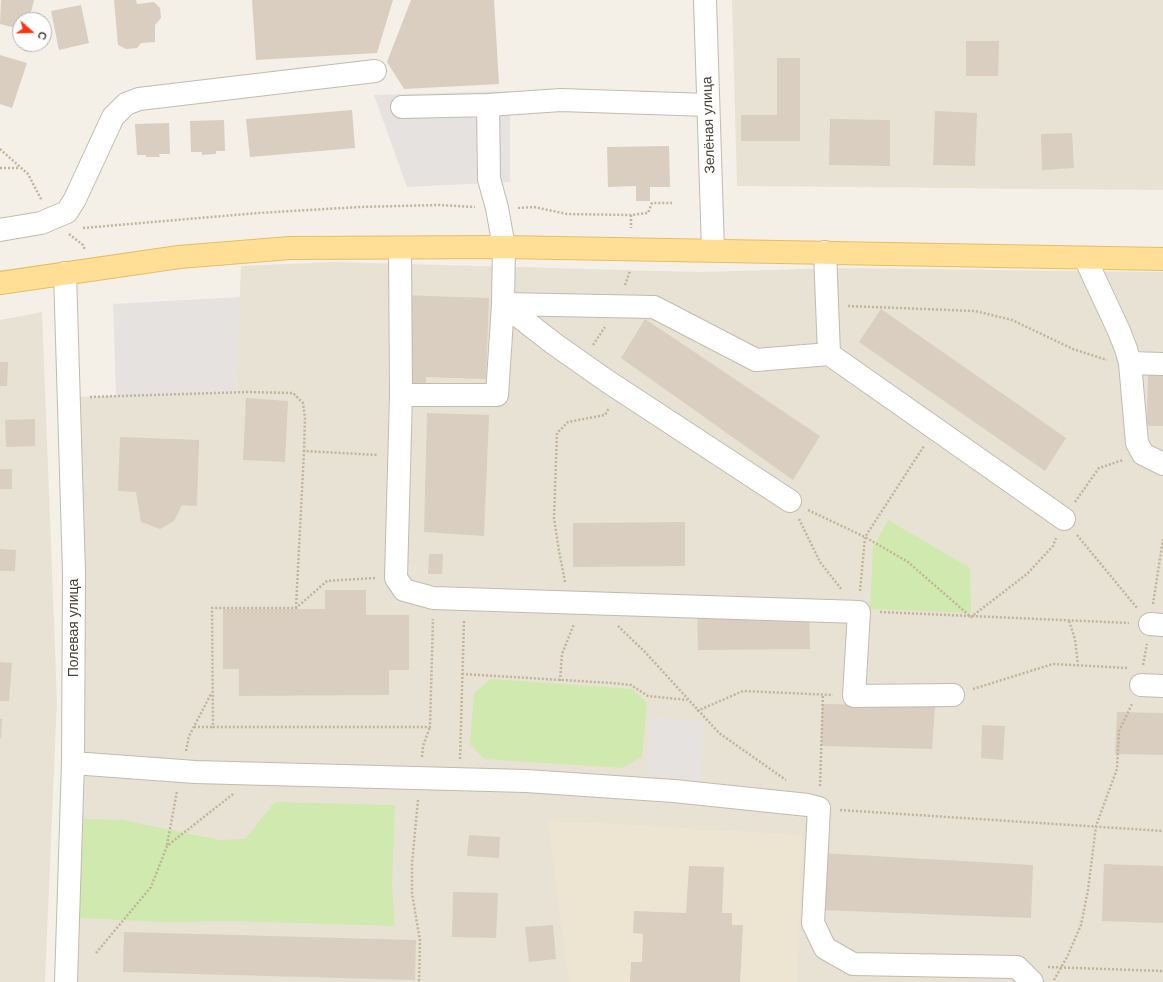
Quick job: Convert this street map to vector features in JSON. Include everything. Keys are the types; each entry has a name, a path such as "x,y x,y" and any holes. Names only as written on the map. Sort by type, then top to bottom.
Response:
{"main road":[{"path":"0,283 179,256 290,248 504,247 1163,259"}],"street":[{"name":"Зелёная улица","path":"705,0 713,250"},
{"path":"0,230 41,223 54,219 67,212 75,199 113,117 126,104 138,99 375,71"},
{"path":"402,107 488,105 561,100 708,105"},
{"path":"401,395 497,395 503,304 504,247 497,208 489,179 488,105"},
{"path":"400,248 401,395 396,578 404,590 433,598 465,600 859,612 854,696 953,695"},
{"path":"825,252 829,354"},
{"path":"1085,258 1119,331 1130,363 1137,443 1143,454 1163,464"},
{"name":"Полевая улица","path":"65,273 74,573 73,763 66,982"},
{"path":"503,304 654,307 756,360 829,354 1064,519"},
{"path":"503,304 552,343 622,391 790,501"},
{"path":"1130,363 1163,364"},
{"path":"1142,677 1163,686"},
{"path":"73,763 182,771 526,781 674,791 808,805 819,808 813,923 825,948 853,973 1017,967 1037,974"}],"path":[{"path":"0,150 21,168 0,168"},
{"path":"79,228 250,213 438,204 497,208 534,207 567,214 631,215 648,213 652,203 672,203"},
{"path":"66,231 72,230"},
{"path":"828,305 976,311 1012,320 1086,354 1106,360 1130,363"},
{"path":"560,681 562,654 572,627 585,604 568,592 559,551 554,518 557,433 568,422 605,415 622,391"},
{"path":"88,397 248,392 293,393 303,403 305,418 304,451 296,608"},
{"path":"859,612 865,537 935,428"},
{"path":"304,451 400,456"},
{"path":"970,616 1027,574 1053,546 1064,519 1098,468 1143,454"},
{"path":"790,501 865,537 908,562 970,616"},
{"path":"790,501 820,562 859,612 1156,624"},
{"path":"1064,519 1156,624"},
{"path":"1052,982 1061,968 1081,925 1088,890 1096,826 1117,769 1119,731 1142,677 1156,624 1163,540"},
{"path":"213,727 212,608 296,608 326,581 381,577"},
{"path":"419,982 420,941 412,893 412,863 422,746 430,727 433,598"},
{"path":"460,779 465,600"},
{"path":"1069,621 1075,639 1078,665"},
{"path":"617,625 645,652 697,711 719,733 788,782"},
{"path":"953,695 1053,664 1078,665 1142,677"},
{"path":"462,674 632,686 648,696 688,700"},
{"path":"697,711 743,691 854,696"},
{"path":"96,953 151,887 167,846 174,803 189,736 212,692"},
{"path":"823,694 819,808 1163,831"},
{"path":"194,727 430,727"},
{"path":"167,846 202,820 256,773"},
{"path":"1037,974 1061,968 1163,971"}],"shaded area":[{"path":"732,0 1163,0 1163,190 737,186"},
{"path":"510,91 510,182 407,187 374,95"},
{"path":"333,262 699,272 837,268 1163,272 1163,982 76,982 81,864 69,397 236,393 241,266"},
{"path":"241,297 236,393 116,397 113,304"},
{"path":"42,312 57,699 45,982 0,982 0,320"},
{"path":"650,717 704,722 701,781 646,775"},
{"path":"548,820 803,835 797,982 569,982"}],"green space":[{"path":"888,520 970,568 971,613 870,609 873,548"},
{"path":"491,679 632,689 647,703 642,757 622,768 484,759 470,744 474,693"},
{"path":"275,802 395,805 392,885 395,926 231,921 163,922 79,918 83,819 123,820 219,840 245,839"}],"building":[{"path":"1,0 34,0 31,12 12,12 12,27 0,24"},
{"path":"114,0 136,0 137,4 154,2 160,8 161,18 155,25 155,42 141,43 137,48 126,49 118,45"},
{"path":"252,0 393,0 377,53 256,60"},
{"path":"411,0 494,0 499,84 404,89 387,62"},
{"path":"81,5 89,43 59,50 51,11"},
{"path":"966,41 999,41 998,76 966,76"},
{"path":"0,55 27,63 12,108 0,104"},
{"path":"777,58 800,58 800,141 741,141 741,115 777,115"},
{"path":"352,110 355,148 250,157 246,119"},
{"path":"935,111 977,113 975,166 933,165"},
{"path":"830,119 890,120 890,166 829,165"},
{"path":"224,120 225,151 216,151 216,154 202,155 202,152 191,152 190,121"},
{"path":"169,123 170,154 159,154 160,157 146,157 146,155 137,155 135,124"},
{"path":"1072,133 1074,168 1042,170 1041,134"},
{"path":"669,146 670,187 650,187 650,201 636,201 636,186 608,187 607,147"},
{"path":"402,295 489,298 486,379 426,377 426,391 412,390 412,377 403,377"},
{"path":"881,309 1066,438 1045,471 859,342"},
{"path":"645,319 820,436 793,480 621,358"},
{"path":"0,362 8,362 7,386 0,386"},
{"path":"1148,365 1163,365 1163,426 1147,426"},
{"path":"246,398 288,401 285,462 243,460"},
{"path":"427,413 489,415 484,536 424,532"},
{"path":"35,419 35,446 6,447 5,420"},
{"path":"120,437 199,440 197,506 182,505 174,521 160,529 141,522 136,492 118,491"},
{"path":"0,469 12,469 12,489 0,489"},
{"path":"685,522 685,566 573,567 573,523"},
{"path":"0,549 16,550 15,571 0,571"},
{"path":"429,554 443,554 442,574 428,574"},
{"path":"325,590 366,590 366,615 409,615 409,670 389,670 389,695 239,696 239,669 223,669 223,609 325,609"},
{"path":"809,605 810,649 698,650 697,607"},
{"path":"0,662 12,663 9,701 0,701"},
{"path":"822,704 935,706 932,749 821,746"},
{"path":"1117,712 1163,713 1163,755 1115,754"},
{"path":"0,719 2,719 1,738 0,738"},
{"path":"982,725 1005,726 1003,760 981,758"},
{"path":"469,835 500,837 499,858 467,856"},
{"path":"822,853 1033,865 1031,918 820,910"},
{"path":"1104,864 1163,866 1163,923 1102,921"},
{"path":"689,866 724,867 722,913 732,913 732,925 743,925 740,982 630,982 631,962 642,962 643,934 633,933 634,911 686,913"},
{"path":"453,892 498,893 496,938 452,937"},
{"path":"553,925 556,959 529,962 525,927"},
{"path":"124,932 416,940 415,980 123,972"}]}
